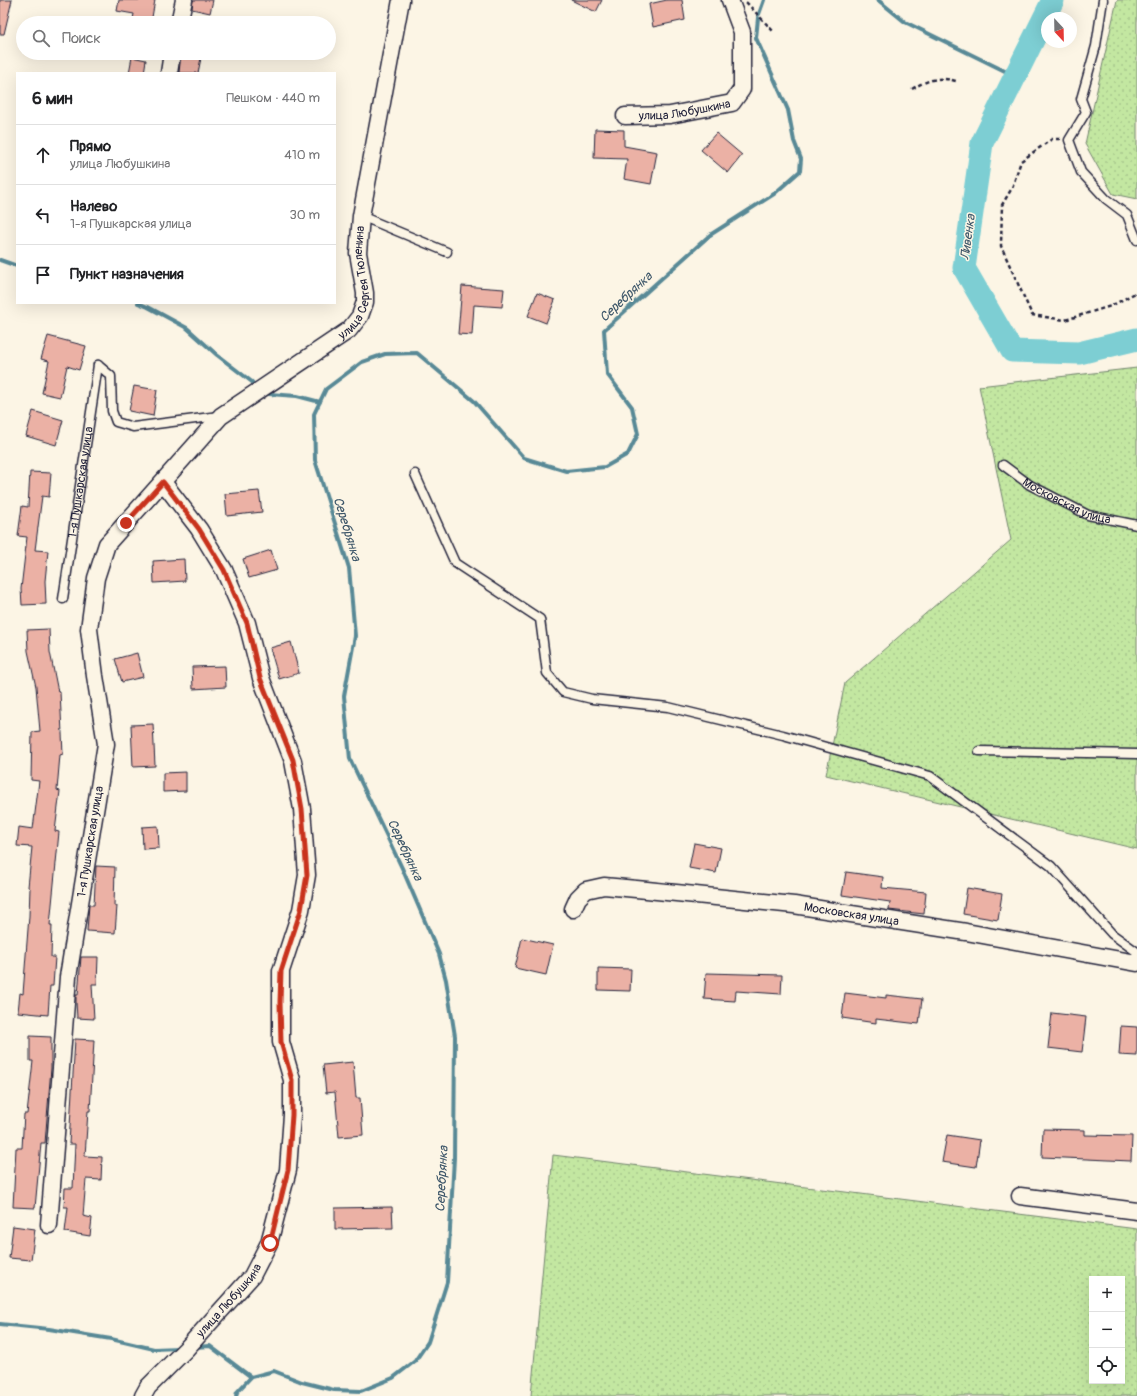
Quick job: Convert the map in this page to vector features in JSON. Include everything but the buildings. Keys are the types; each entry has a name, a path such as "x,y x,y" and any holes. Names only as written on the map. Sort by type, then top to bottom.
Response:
{"street":[{"path":"181,16 184,0"},
{"name":"улица Сергея Тюленина","path":"163,482 221,416 349,330 360,316 365,302 365,293 358,253 361,216 401,0"},
{"name":"улица Любушкина","path":"625,116 670,115 732,103 742,89 742,32 730,0"},
{"path":"169,72 171,60"},
{"name":"улица Любушкина","path":"143,1396 148,1387 187,1348 252,1276 270,1243 288,1170 292,1115 292,1080 281,1042 281,971 301,910 307,875 302,809 293,760 260,678 247,623 224,570 199,529 163,482"},
{"name":"1-я Пушкарская улица","path":"49,1225 68,977 106,744 89,629 96,578 108,544 163,482"},
{"name":"Московская улица","path":"573,909 578,898 586,890 604,886 646,890 794,905 966,932 1137,963"},
{"path":"1020,1196 1137,1211"}],"lane":[{"path":"1103,0 1096,46 1081,99 1086,112 1069,140 1081,172 1106,199 1127,215 1137,240"},
{"path":"361,216 447,252"},
{"name":"1-я Пушкарская улица","path":"63,599 98,366 110,376 112,412 116,422 133,428 221,416"},
{"name":"Московская улица","path":"1003,465 1030,485 1088,515 1137,525"},
{"path":"415,474 456,563 540,619 547,673 563,692 592,699 668,707 784,735 930,776 1051,866 1112,934 1137,952"},
{"path":"979,751 1137,754"}],"path":[{"path":"745,0 773,31"},
{"path":"912,89 931,79 956,81"},
{"path":"1069,140 1052,139 1021,161 1012,188 1002,205 1001,246 1012,272 1032,315 1065,320 1111,306 1137,292"}],"green space":[{"path":"1117,0 1137,0 1137,199 1113,194 1085,144"},
{"path":"1137,368 1137,849 826,775 845,683 1011,540 979,386"},
{"path":"553,1155 1137,1229 1137,1396 531,1396"}],"waterway":[{"path":"759,14 764,0"},
{"path":"878,0 905,22 1015,76"},
{"name":"Ливенка","path":"1053,0 982,143 964,268 1012,351 1079,353 1137,339"},
{"name":"Серебрянка","path":"236,1396 237,1392 251,1377 274,1371 302,1382 334,1390 361,1391 393,1378 415,1361 428,1342 447,1282 454,1158 455,1036 446,980 439,954 402,868 350,759 344,696 355,636 349,568 315,460 314,414 326,389 362,362 385,354 417,353 474,401 524,458 566,471 605,467 628,454 638,434 632,407 607,374 604,330 710,235 774,194 800,171 801,159 794,141 788,110 756,38 758,18"},
{"path":"0,260 16,266"},
{"path":"140,304 187,328 217,355 252,382"},
{"path":"269,394 297,396 320,402"},
{"path":"0,1324 49,1329 111,1339 154,1349 179,1348"},
{"path":"194,1347 210,1346 251,1377"}],"route":[{"path":"126,523 163,482 199,529 224,570 247,623 260,678 293,760 302,809 307,875 301,910 281,971 281,1042 292,1080 292,1115 288,1170 270,1243"}]}
